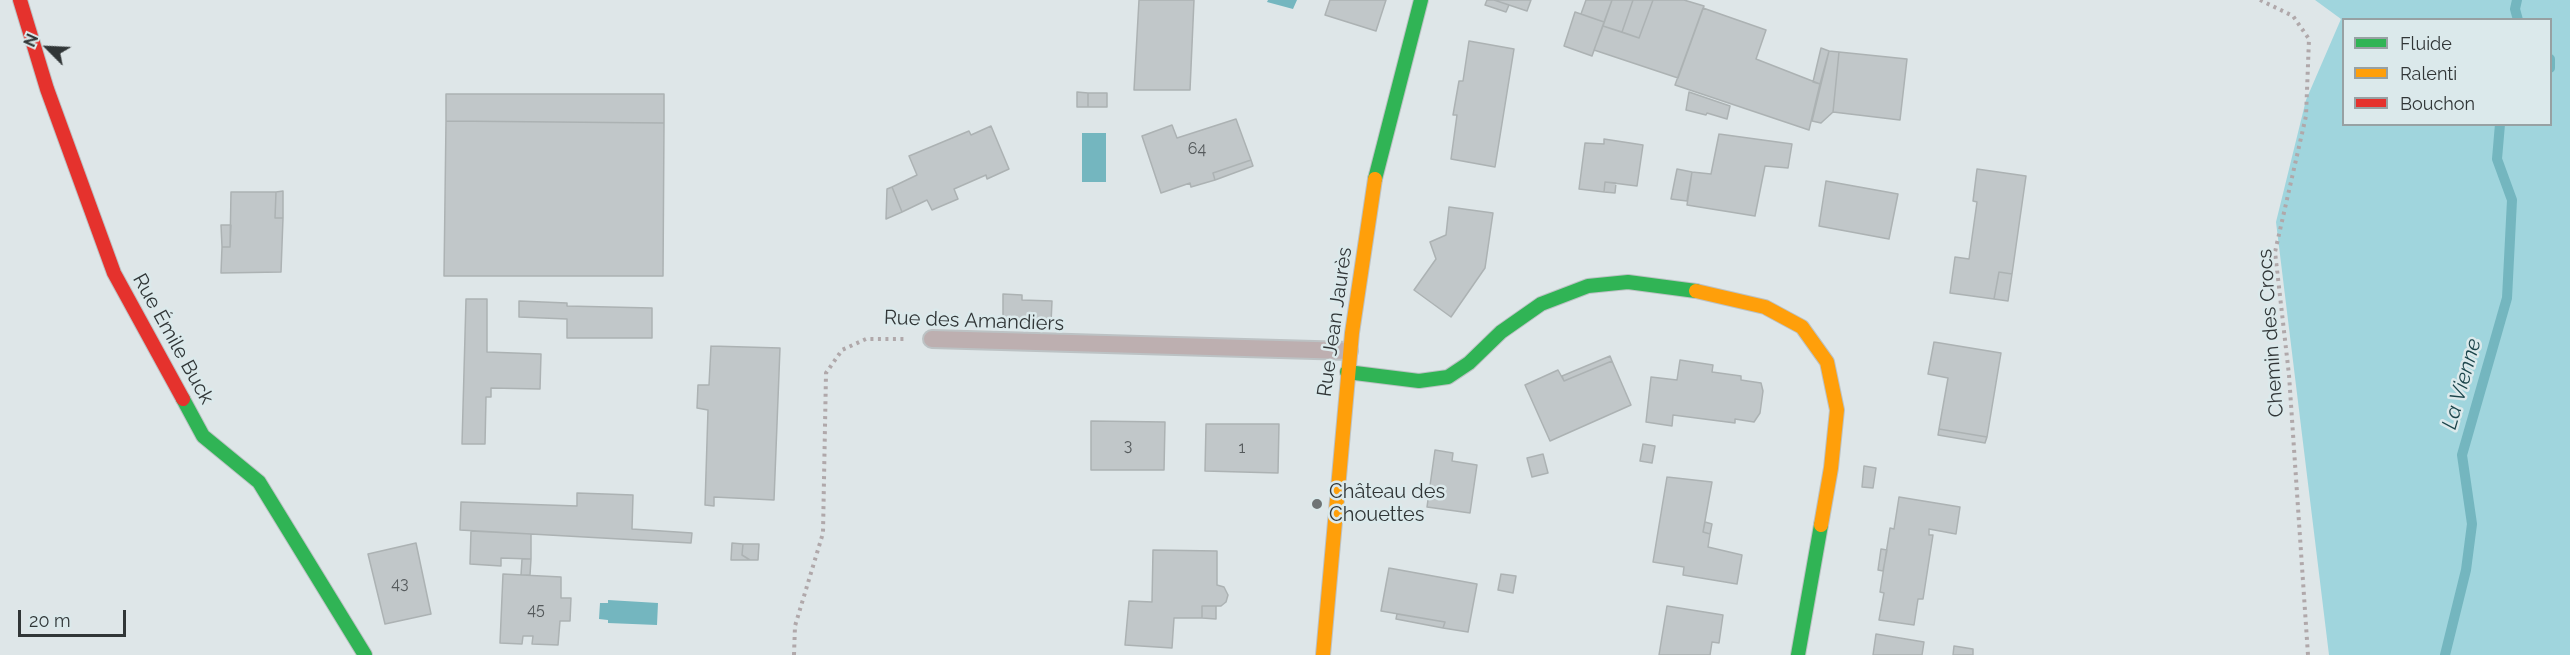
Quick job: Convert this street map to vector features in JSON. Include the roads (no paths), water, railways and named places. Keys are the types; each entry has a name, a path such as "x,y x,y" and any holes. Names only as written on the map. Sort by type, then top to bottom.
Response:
{"street":[{"name":"Rue Émile Buck","path":"20,0 47,89 114,273 204,436 259,482 365,655"},
{"name":"Rue Jean Jaurès","path":"1323,655 1349,351 1375,180 1421,0"},
{"path":"1347,372 1419,381 1448,377 1469,363 1501,332 1541,304 1588,286 1628,282 1713,293 1766,307 1802,327 1827,362 1837,410 1831,468 1798,655"}],"lane":[{"name":"Rue des Amandiers","path":"932,339 1138,347 1349,351"}],"waterway":[{"name":"La Vienne","path":"2517,0 2515,9 2517,18"},
{"name":"La Vienne","path":"2445,655 2466,570 2472,524 2462,455 2507,298 2512,200 2497,159 2500,126"}],"place":[{"name":"Château des Chouettes","path":"1317,504"}]}
